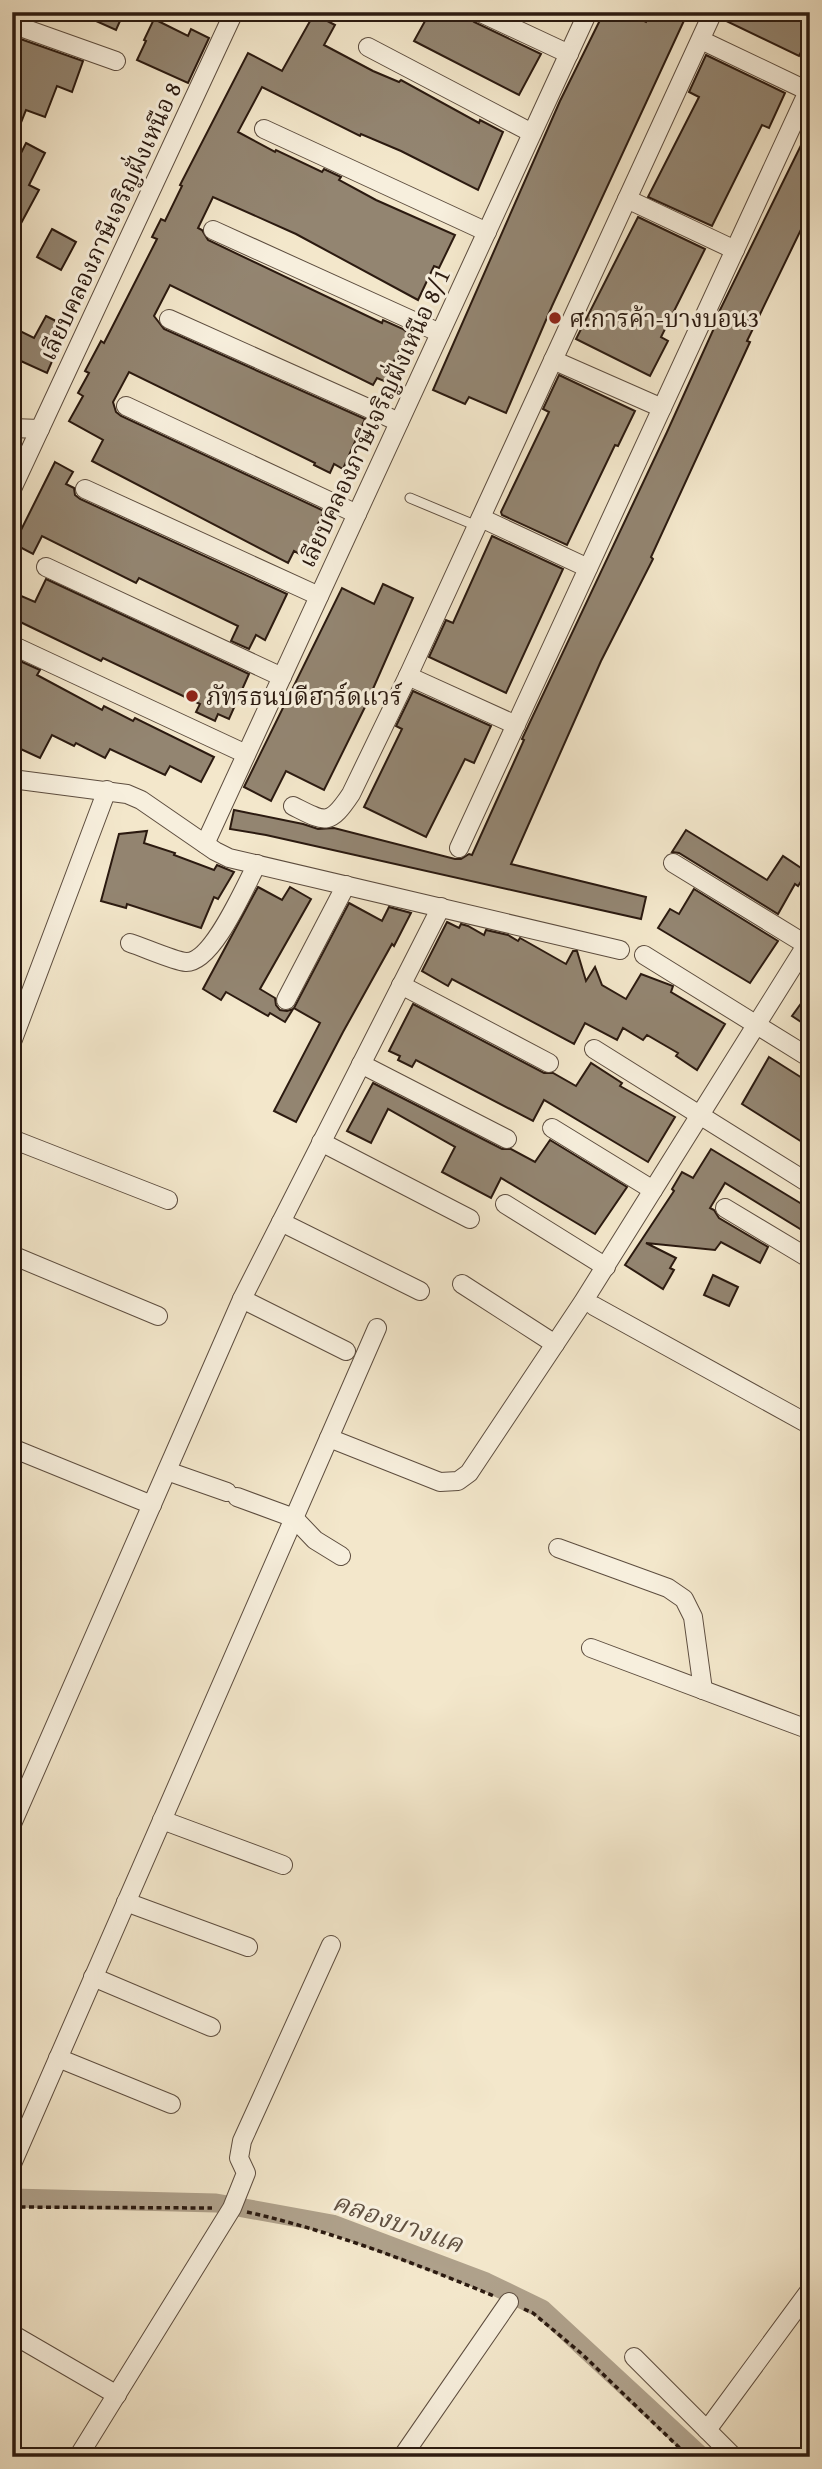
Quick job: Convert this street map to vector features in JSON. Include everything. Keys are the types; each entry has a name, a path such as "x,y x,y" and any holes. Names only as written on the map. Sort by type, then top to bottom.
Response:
{"street":[{"name":"เลียบคลองภาษีเจริญฝั่งเหนือ 8","path":"12,489 234,12"},
{"path":"479,12 569,54"},
{"name":"เลียบคลองภาษีเจริญฝั่งเหนือ 8/1","path":"205,844 588,12"},
{"path":"293,806 320,820 331,818 339,812 351,794 408,676 713,12"},
{"path":"12,24 116,61"},
{"path":"459,848 809,89 701,40"},
{"path":"368,47 532,133"},
{"path":"264,129 487,232"},
{"path":"627,199 735,250"},
{"path":"213,230 440,333"},
{"path":"169,319 399,422"},
{"path":"553,360 662,408"},
{"path":"126,406 357,514"},
{"path":"12,428 40,429"},
{"path":"85,489 319,596"},
{"path":"479,522 588,568"},
{"path":"46,568 282,677"},
{"path":"12,645 246,754"},
{"path":"408,676 516,725"},
{"path":"12,779 127,794 141,800 229,858 620,950"},
{"path":"12,1042 107,790"},
{"path":"329,1438 440,1482 458,1481 469,1473 606,1267 809,943 673,863"},
{"path":"130,943 187,962 201,957 219,935 257,864"},
{"path":"286,1000 346,885"},
{"path":"12,1824 242,1299 440,907"},
{"path":"644,955 810,1058"},
{"path":"401,985 549,1062"},
{"path":"594,1049 810,1184"},
{"path":"361,1064 507,1139"},
{"path":"552,1128 653,1190"},
{"path":"12,1139 168,1200"},
{"path":"321,1142 470,1219"},
{"path":"505,1204 606,1267"},
{"path":"725,1208 810,1259"},
{"path":"281,1222 420,1292"},
{"path":"12,1255 158,1316"},
{"path":"462,1284 555,1344"},
{"path":"242,1299 346,1351"},
{"path":"594,1306 810,1425"},
{"path":"12,2164 377,1328"},
{"path":"12,1448 152,1505"},
{"path":"167,1471 294,1518 316,1540 341,1556"},
{"path":"558,1549 668,1588 684,1599 693,1617 703,1690"},
{"path":"591,1648 810,1730"},
{"path":"162,1820 283,1865"},
{"path":"126,1902 248,1947"},
{"path":"78,2457 235,2202 246,2176 239,2158 242,2141 331,1945"},
{"path":"93,1977 211,2027"},
{"path":"58,2058 171,2104"},
{"path":"707,2430 810,2290"},
{"path":"402,2457 509,2302"},
{"path":"12,2334 117,2395"},
{"path":"634,2357 734,2457"}],"lane":[{"path":"410,498 479,522"}],"path":[{"path":"12,2207 235,2202 404,2259 533,2313 582,2354 689,2457"}],"building":[{"path":"76,12 124,12 116,30"},
{"path":"430,12 462,12 474,22 541,54 519,95 414,41"},
{"path":"604,12 626,12 646,22 651,12 688,12 552,306 506,413 469,397 465,404 433,390 560,101"},
{"path":"724,12 810,12 810,35 799,56 722,19"},
{"path":"314,14 335,25 324,45 373,71 399,82 401,80 479,123 480,120 503,132 478,190 262,87 238,132 275,152 276,150 322,172 324,169 341,177 339,180 376,200 455,235 439,268 434,266 418,300 296,234 213,197 198,228 208,240 408,333 384,381 377,378 373,385 170,285 154,316 164,329 365,419 343,469 334,464 330,473 314,465 315,463 129,372 113,402 116,412 121,416 324,511 303,556 294,551 288,563 92,461 103,440 69,421 83,396 78,393 89,373 85,371 101,341 104,343 157,239 152,237 161,219 165,221 182,186 180,185 248,53 282,71"},
{"path":"154,19 188,36 191,29 209,38 188,83 137,60"},
{"path":"12,36 83,61 72,92 57,86 45,117 26,110 13,143"},
{"path":"706,55 785,93 769,128 762,125 712,226 648,197 699,97 689,92"},
{"path":"810,127 810,211 747,341 750,342 651,557 653,559 601,661 511,864 646,897 641,919 230,829 234,810 318,829 334,828 455,859 472,855 524,740 522,739 667,432 720,315 718,314"},
{"path":"26,143 45,153 29,185 39,190 12,240 12,171"},
{"path":"638,217 705,249 661,337 668,341 650,376 576,339"},
{"path":"52,229 76,242 61,270 37,257"},
{"path":"46,316 64,325 51,350 56,352 47,373 12,357 12,327 34,338"},
{"path":"559,375 635,411 618,446 615,445 567,545 502,515 501,512 549,412 543,409"},
{"path":"55,462 73,472 66,484 74,488 75,495 80,499 287,594 265,640 256,635 249,649 231,641 238,626 139,578 136,583 42,536 33,554 14,544"},
{"path":"492,536 563,569 506,693 429,657 446,620 453,623"},
{"path":"46,579 249,674 229,719 218,714 215,721 196,712 200,704 12,618 12,592 35,602"},
{"path":"383,584 413,598 365,707 324,790 286,771 271,801 244,787 342,588 374,604"},
{"path":"20,661 40,670 37,675 102,710 104,706 133,721 135,718 214,757 201,782 170,766 165,775 110,749 105,758 76,743 74,746 52,735 40,758 12,745 12,677"},
{"path":"413,691 491,726 474,763 465,759 426,837 364,807 402,729 396,726"},
{"path":"686,830 767,880 783,856 807,872 798,886 795,884 778,914 679,853 672,852"},
{"path":"147,831 144,843 214,870 217,865 234,872 218,899 214,897 201,928 127,904 126,908 101,901 119,834"},
{"path":"258,887 282,900 290,887 311,899 260,989 275,998 280,1010 293,1009 285,1022 270,1013 268,1016 226,992 221,1000 203,989"},
{"path":"694,889 778,941 750,983 658,928 670,909 679,914"},
{"path":"349,903 382,921 389,907 411,913 343,1032 296,1122 274,1111 320,1023 294,1008"},
{"path":"447,922 459,928 461,924 468,926 484,935 486,930 508,935 518,941 520,938 566,964 573,951 577,951 586,981 595,967 602,985 626,999 641,974 673,986 671,992 725,1024 697,1070 676,1056 678,1053 647,1035 643,1040 623,1028 617,1040 585,1023 574,1044 452,979 448,986 422,971"},
{"path":"810,991 810,1028 792,1016"},
{"path":"413,1004 544,1073 553,1073 576,1086 591,1063 622,1083 620,1086 675,1117 648,1162 544,1100 533,1121 416,1060 412,1067 398,1060 400,1056 389,1051"},
{"path":"769,1057 810,1083 810,1147 742,1104"},
{"path":"373,1083 502,1149 511,1149 535,1162 550,1140 627,1187 595,1234 501,1178 491,1198 442,1172 455,1147 388,1109 371,1143 347,1131"},
{"path":"711,1149 810,1209 810,1235 725,1183 710,1208 719,1218 768,1247 760,1263 721,1242 715,1250 646,1243 676,1258 670,1268 674,1270 663,1289 625,1265 674,1191 672,1189 682,1172 693,1178"},
{"path":"713,1275 738,1287 729,1306 704,1295"}],"waterway":[{"name":"คลองบางแค","path":"12,2198 216,2203 332,2224 486,2282 542,2309 702,2457"}],"place":[{"name":"ศ.การค้า-บางบอน3","path":"555,318"},
{"name":"ภัทรธนบดีฮาร์ดแวร์","path":"192,696"}]}
